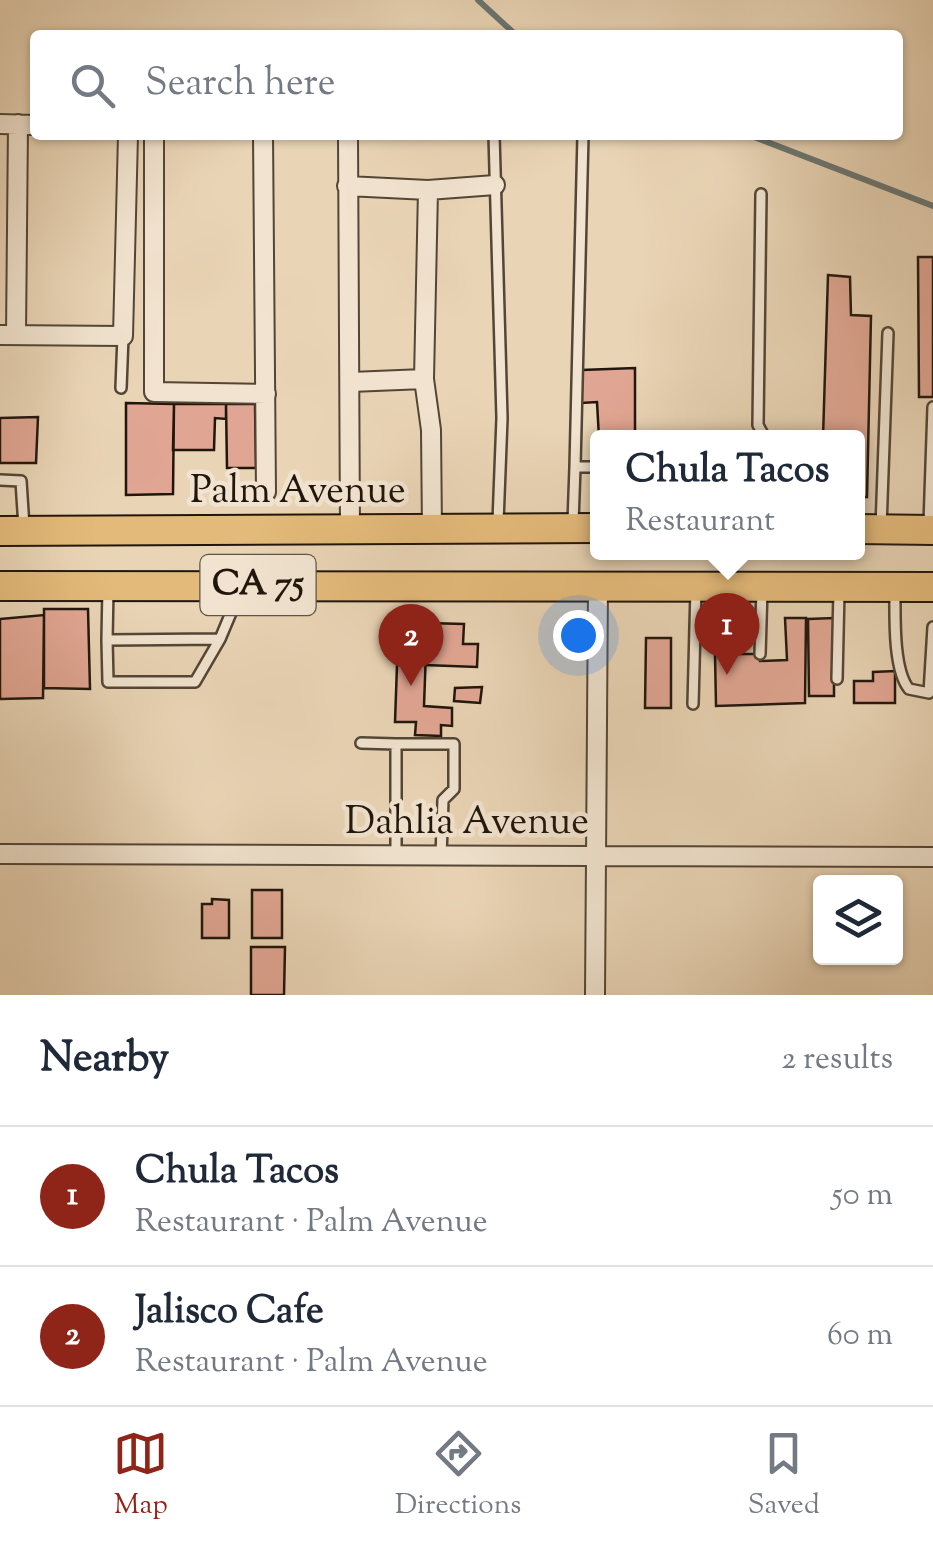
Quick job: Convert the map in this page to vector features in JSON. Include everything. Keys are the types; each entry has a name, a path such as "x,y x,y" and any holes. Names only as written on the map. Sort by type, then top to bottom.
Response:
{"highway":[{"name":"Palm Avenue","path":"12,531 585,528"},
{"path":"869,530 931,530"},
{"name":"CA 75","path":"0,586 933,588"}],"street":[{"path":"18,124 8,335 123,336 128,140"},
{"path":"154,140 154,392 266,394"},
{"path":"263,140 266,492"},
{"path":"348,140 350,531"},
{"path":"347,186 428,190 495,186"},
{"path":"428,190 424,379 431,430 432,530"},
{"path":"352,382 424,379"},
{"path":"594,995 598,586"},
{"name":"Dahlia Avenue","path":"0,854 933,857"}],"lane":[{"path":"494,140 502,418 497,528"},
{"path":"583,140 575,467 585,528"},
{"path":"761,194 761,430"},
{"path":"869,530 888,333"},
{"path":"121,388 123,336"},
{"path":"931,530 933,407"},
{"path":"575,467 590,467"},
{"path":"0,480 21,481 12,531"},
{"path":"108,586 108,682 195,682 220,639 243,586"},
{"path":"694,704 696,586"},
{"path":"760,654 762,586"},
{"path":"836,680 839,587"},
{"path":"895,588 895,642 902,681 908,690 929,692 933,627"},
{"path":"106,640 220,639"},
{"path":"362,743 454,744 454,789 443,800 441,856"},
{"path":"396,744 396,856"}],"building":[{"path":"918,257 933,257 933,397 919,397"},
{"path":"828,275 850,277 851,315 871,316 867,497 865,430 823,430"},
{"path":"635,368 635,430 599,430 597,402 581,403 582,370"},
{"path":"126,403 174,404 173,494 126,495"},
{"path":"174,404 226,404 226,419 215,418 214,450 173,450"},
{"path":"226,404 255,404 256,468 227,468"},
{"path":"38,417 36,463 0,463 0,418"},
{"path":"44,609 88,609 90,689 44,688"},
{"path":"44,615 43,698 0,699 0,619"},
{"path":"785,618 806,618 805,703 716,706 715,654 759,654 760,661 787,660"},
{"path":"834,618 834,696 809,696 808,619"},
{"path":"407,622 427,623 424,706 452,708 452,726 441,725 441,736 415,735 416,722 395,722 398,637 407,638"},
{"path":"427,623 464,624 463,644 478,644 477,667 425,665"},
{"path":"646,638 671,638 671,708 645,708"},
{"path":"895,671 895,703 854,703 854,681 873,681 873,672"},
{"path":"482,687 480,703 454,701 455,688"},
{"path":"252,890 282,890 282,938 252,938"},
{"path":"212,899 229,900 229,938 202,938 202,904 212,904"},
{"path":"251,947 285,947 284,995 251,995"}],"waterway":[{"path":"478,0 511,30"},
{"path":"762,140 933,206"}],"place":[{"name":"Chula Tacos","path":"727,675"},
{"name":"Jalisco Cafe","path":"411,686"}]}
